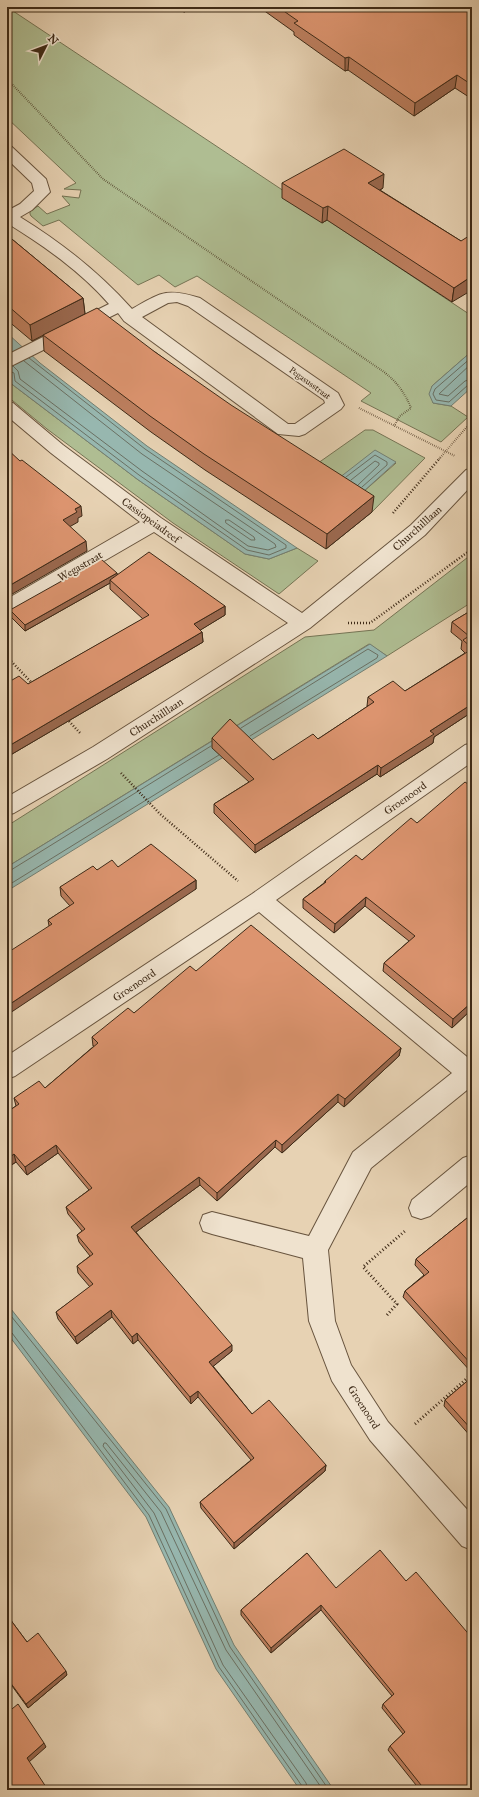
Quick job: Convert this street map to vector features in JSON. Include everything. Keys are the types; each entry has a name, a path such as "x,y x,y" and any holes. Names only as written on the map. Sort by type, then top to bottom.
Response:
{"street":[{"name":"Pegasusstraat","path":"7,150 40,182 42,192 10,222 76,263 104,288 125,312 284,430 299,430 336,404 332,397 194,302 178,297 164,298 125,312"},
{"path":"7,362 55,338 125,312"},
{"name":"Cassiopeiadreef","path":"7,407 57,449 154,523 303,623"},
{"name":"Churchilllaan","path":"7,807 100,753 303,623 418,530 472,474"},
{"name":"Wegastraat","path":"7,608 154,523"},
{"name":"Groenoord","path":"7,1069 260,900 472,751"},
{"path":"212,1223 316,1249 362,1160 471,1073 260,900"},
{"path":"421,1208 472,1166"},
{"name":"Groenoord","path":"316,1249 322,1321 341,1372 379,1431 472,1536"}],"path":[{"path":"7,79 103,179 398,383 404,392 410,408 400,416 394,426"},
{"path":"336,404 355,405 445,451 472,421"},
{"path":"303,623 370,623 472,549"},
{"path":"7,657 34,685"},
{"path":"62,713 100,753"},
{"path":"127,779 160,814 260,900"},
{"path":"387,1315 397,1304 363,1267 415,1223 421,1208"},
{"path":"392,1445 472,1374"}],"green space":[{"path":"7,7 472,316 472,351 432,386 433,403 451,406 468,417 441,442 361,401 371,393 197,276 175,287 159,275 138,285 59,220 43,226 31,216 30,211 38,206 47,214 70,205 62,196 79,198 81,190 64,189 76,183 7,118"},
{"path":"9,382 137,479 245,554 269,559 297,548 318,561 279,594 173,523 47,429 7,396 7,383"},
{"path":"365,430 373,430 425,458 372,512 354,500 396,463 330,485 311,468"},
{"path":"472,554 472,602 387,656 369,644 7,867 7,826 305,637 374,630"}],"water":[{"path":"7,333 40,363 147,446 297,548 269,559 245,554 137,479 9,382 11,376 7,373"},
{"path":"472,351 472,387 451,406 433,403 429,394 432,386"},
{"path":"375,450 396,462 354,500 330,485"},
{"path":"370,644 387,656 7,891 7,867"},
{"path":"7,1304 169,1507 234,1645 334,1790 300,1790 216,1669 146,1517 7,1333"}],"building":[{"path":"278,7 472,7 472,85 457,75 415,103 349,57 345,58 294,23 298,21"},
{"path":"344,149 384,174 368,183 461,241 472,234 472,276 454,288 328,206 323,208 282,183"},
{"path":"7,235 83,298 30,325 7,305"},
{"path":"97,308 155,352 231,405 374,496 327,534 204,454 150,416 43,335"},
{"path":"7,449 20,461 22,460 81,506 75,509 77,512 63,520 86,541 7,587"},
{"path":"149,552 225,606 194,624 202,632 7,747 7,683 19,676 28,684 149,615 110,580"},
{"path":"101,559 117,573 25,625 10,610"},
{"path":"472,610 472,648 463,640 469,636 452,622"},
{"path":"472,649 472,704 430,731 434,734 381,768 378,765 255,845 214,804 254,779 212,738 230,719 273,760 313,734 318,739 374,702 368,697 393,681 405,691"},
{"path":"465,782 472,786 472,1002 453,1019 384,963 415,936 366,897 335,924 303,899 326,882 325,881 356,855 362,860 411,818 417,823"},
{"path":"151,844 196,880 7,1006 7,953 52,924 48,920 74,903 60,887 93,866 97,870 112,860 118,867"},
{"path":"251,925 401,1048 345,1099 338,1094 282,1145 276,1140 217,1193 199,1177 131,1227 232,1345 209,1362 252,1414 269,1400 326,1465 234,1543 200,1502 254,1458 198,1391 190,1397 137,1333 132,1337 111,1310 75,1337 56,1312 93,1284 77,1266 93,1254 77,1235 85,1229 66,1207 92,1188 56,1145 25,1167 14,1154 7,1159 7,1112 19,1104 14,1098 39,1081 45,1088 98,1043 92,1037 128,1008 134,1013 190,966 196,971"},
{"path":"472,1214 472,1365 405,1291 429,1272 416,1259"},
{"path":"472,1377 472,1430 445,1400"},
{"path":"380,1550 406,1581 416,1572 472,1638 472,1790 425,1790 390,1746 405,1732 383,1704 394,1694 321,1605 271,1648 241,1610 307,1553 336,1588"},
{"path":"7,1615 27,1642 38,1633 66,1671 26,1704 7,1678"},
{"path":"18,1704 44,1743 27,1758 48,1790 7,1790 7,1713"}]}
